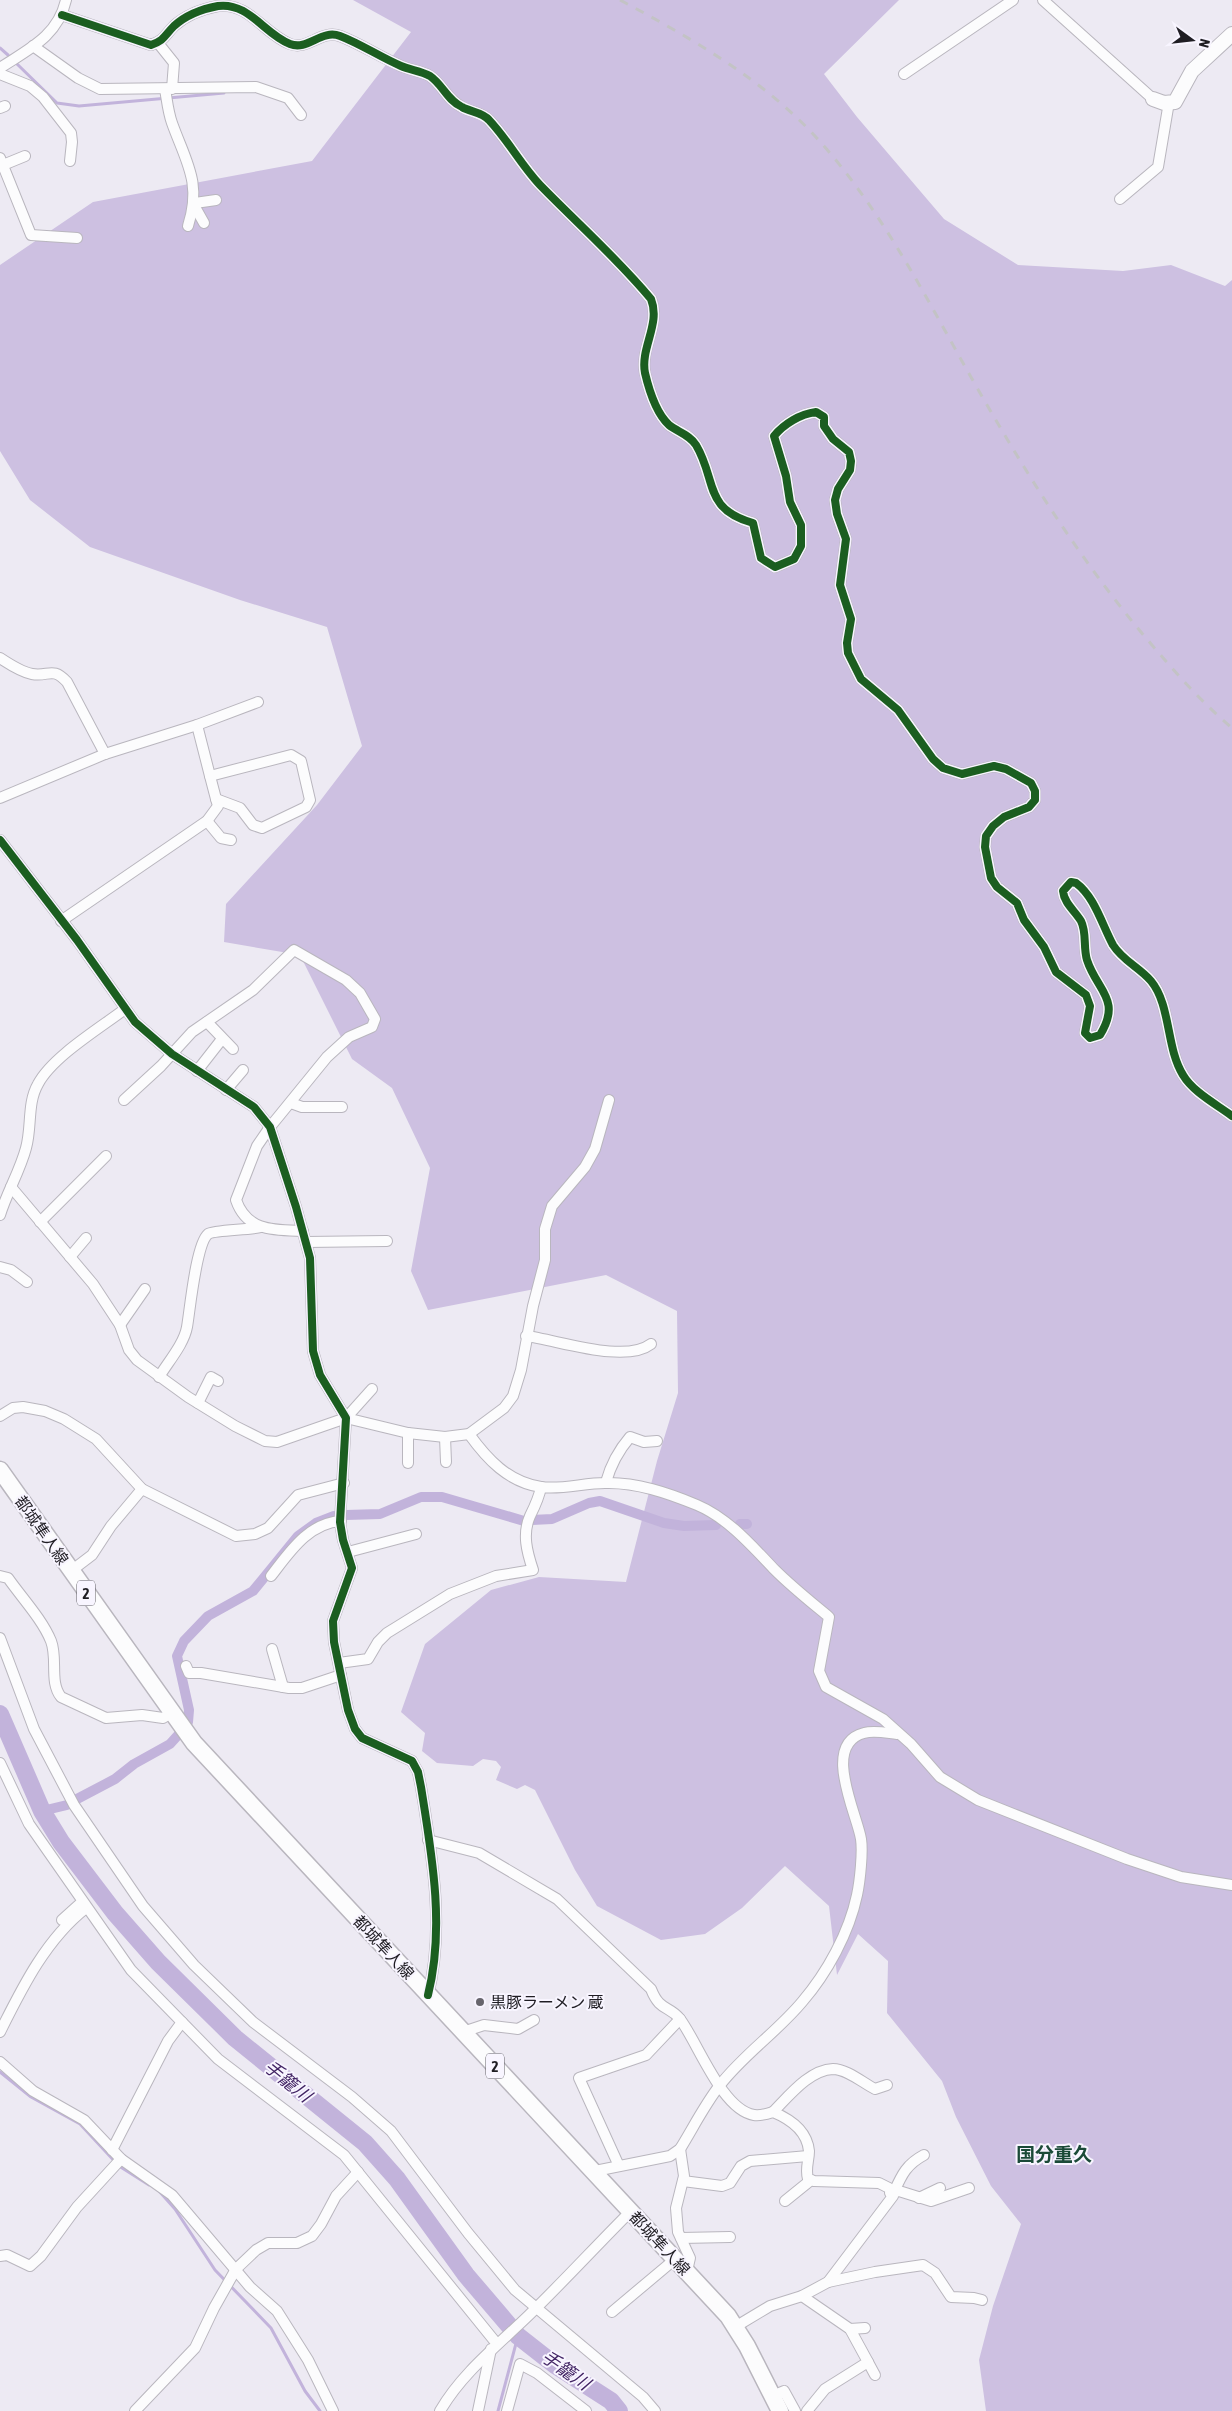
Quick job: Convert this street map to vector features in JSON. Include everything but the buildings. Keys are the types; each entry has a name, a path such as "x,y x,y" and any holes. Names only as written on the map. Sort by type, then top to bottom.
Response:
{"main road":[{"name":"都城隼人線","path":"0,1470 189,1736 428,1995 595,2171 674,2260 687,2271 736,2327 780,2411"}],"street":[{"path":"0,68 48,34 62,15 66,0"},
{"path":"904,74 1013,0"},
{"path":"1043,0 1153,99 1175,102 1192,71 1232,34"},
{"path":"62,15 151,45 162,41 172,28 184,18 206,8 221,6 235,8 248,13 290,44 304,45 321,36 329,35 337,35 355,42 402,67 428,75 437,82 450,100 463,108 487,118 539,184 584,226 652,299 655,309 644,363 645,372 656,404 669,424 696,444 717,500 736,518 753,523 761,558 774,567 794,559 801,546 801,525 790,502 786,476 774,436 781,426 809,413 816,412 824,418 824,426 833,438 849,452 851,461 850,470 838,489 835,507 846,538 840,585 851,619 847,648 861,679 898,710 934,759 943,768 962,774 971,774 994,766 1006,769 1031,783 1035,791 1035,800 1029,807 1004,816 986,836 985,847 991,878 997,887 1016,903 1024,920 1044,947 1056,972 1086,995 1090,1006 1085,1033 1090,1038 1100,1035 1108,1021 1110,1007 1086,959 1081,922 1064,896 1063,891 1071,882 1083,888 1118,953 1151,981 1156,990 1176,1061 1182,1074 1189,1083 1232,1116"},
{"path":"158,43 174,63 168,93 171,121 190,167 195,205 204,223"},
{"path":"33,46 78,78 100,88 168,93 256,87 288,98 301,115"},
{"path":"0,74 30,86 44,98 70,133 72,142 70,161"},
{"path":"1120,199 1158,167 1170,102"},
{"path":"25,156 2,161 31,235 77,238"},
{"path":"195,205 216,200"},
{"path":"188,226 195,205"},
{"path":"0,658 28,673 40,675 54,672 60,674 67,682 105,754"},
{"path":"0,798 105,754 197,725 258,702"},
{"path":"61,921 207,821 218,806 197,725"},
{"path":"210,776 292,755 301,761 310,800 306,807 262,828 253,825 240,808 216,799"},
{"path":"207,821 221,838 231,840"},
{"path":"0,840 77,940 125,1009 149,1036 197,1071 254,1106 270,1127 310,1258 313,1351 320,1375 346,1418 341,1521 343,1540 348,1552 351,1572 333,1621 348,1710 359,1734 372,1744 409,1759 414,1764 422,1787 436,1914 436,1963 428,1995"},
{"path":"124,1100 192,1032 253,990 294,950 353,986 360,993 375,1018 372,1027 349,1037 327,1057 270,1127 257,1146 236,1200 240,1213 261,1227"},
{"path":"0,1215 20,1169 27,1145 32,1102 38,1084 57,1061 125,1009"},
{"path":"207,1022 233,1049"},
{"path":"197,1071 222,1039"},
{"path":"226,1090 242,1070"},
{"path":"346,1418 408,1433 445,1436 469,1434 504,1408 513,1396 521,1370 526,1336 544,1260 545,1229 552,1206 592,1155 609,1100"},
{"path":"291,1103 302,1107 342,1107"},
{"path":"40,1222 106,1156"},
{"path":"11,1187 93,1284 120,1325 131,1353 159,1377 234,1426 271,1442 346,1418 372,1388"},
{"path":"159,1377 187,1329 203,1240 208,1234 215,1231 247,1231 261,1227 303,1231"},
{"path":"70,1257 86,1238"},
{"path":"306,1242 387,1241"},
{"path":"0,1267 11,1270 27,1282"},
{"path":"120,1325 145,1289"},
{"path":"526,1336 625,1352 644,1349 651,1344"},
{"path":"198,1403 211,1377 218,1381"},
{"path":"0,1416 13,1408 23,1407 45,1411 64,1419 96,1439 142,1489 222,1530 243,1536 255,1534 268,1528 298,1495 344,1483"},
{"path":"408,1433 408,1463"},
{"path":"469,1434 494,1465 513,1476 541,1487 606,1482 641,1486 698,1506 716,1515 756,1548 792,1587 830,1617 819,1671 826,1687 883,1719 911,1744 940,1777 978,1800 1127,1860 1181,1876 1232,1884"},
{"path":"445,1436 446,1462"},
{"path":"606,1482 610,1467 619,1450 630,1437 644,1442 657,1441"},
{"path":"339,1663 368,1659 378,1642 387,1633 450,1594 496,1576 533,1570 527,1553 526,1528 538,1500 541,1487"},
{"path":"71,1571 92,1554 111,1526 142,1489"},
{"path":"270,1576 312,1531 326,1523 341,1521"},
{"path":"348,1552 416,1534"},
{"path":"0,1576 8,1578 47,1633 55,1654 54,1682 61,1697 111,1719 142,1715 163,1718 172,1714"},
{"path":"0,1638 34,1729 74,1805 143,1906 194,1965 253,2022 352,2097 391,2132 509,2283 643,2397 655,2411"},
{"path":"272,1649 283,1687"},
{"path":"186,1666 189,1673 195,1675 201,1674 283,1687 302,1688 341,1675"},
{"path":"595,2171 670,2156 680,2150 720,2086 802,2002 832,1960 843,1936 857,1896 861,1846 842,1772 844,1757 850,1742 861,1733 898,1734"},
{"path":"0,1763 29,1824 131,1970 218,2059 336,2148 358,2172 496,2345"},
{"path":"428,1840 474,1851 557,1899 651,1989 656,2001 680,2019 730,2100 752,2115 760,2116 773,2112 796,2090 818,2073 834,2069 875,2089 886,2085"},
{"path":"0,2018 46,1941 72,1910 84,1905"},
{"path":"0,2032 15,2002 48,1948 84,1905"},
{"path":"619,2166 579,2078 646,2055 680,2019"},
{"path":"463,2032 484,2025 518,2029 534,2020"},
{"path":"112,2150 168,2041 182,2022"},
{"path":"0,2062 33,2091 84,2120 120,2160 172,2195 250,2287 277,2311 308,2360 333,2411"},
{"path":"773,2112 793,2121 802,2133 809,2150 806,2169 811,2180"},
{"path":"680,2150 683,2181 676,2208 678,2232 690,2258 687,2271"},
{"path":"828,2282 893,2196 892,2192 903,2170 913,2161 924,2155"},
{"path":"683,2181 722,2186 730,2183 741,2166 750,2161 808,2156"},
{"path":"0,2256 7,2255 30,2266 41,2256 78,2207 120,2160"},
{"path":"135,2411 195,2348 214,2308 236,2269 256,2250 268,2243 297,2243 312,2236 321,2224 336,2196 358,2172"},
{"path":"785,2201 811,2180 879,2183 889,2188 892,2192"},
{"path":"919,2198 940,2188"},
{"path":"892,2192 899,2191 931,2201 969,2188"},
{"path":"440,2411 450,2395 496,2345 526,2318 630,2212"},
{"path":"681,2238 730,2237"},
{"path":"612,2312 674,2260"},
{"path":"736,2327 770,2306 802,2296 828,2282 875,2272 923,2265 935,2273 951,2297 982,2300"},
{"path":"802,2296 850,2329 875,2375"},
{"path":"850,2329 865,2328"},
{"path":"478,2411 496,2345"},
{"path":"807,2411 824,2389 868,2362"},
{"path":"507,2411 520,2364 537,2373 586,2411"},
{"path":"772,2396 784,2391 795,2411"}],"shaded area":[{"path":"353,0 899,0 824,74 857,117 944,219 1018,265 1123,271 1171,265 1225,286 1232,280 1232,2411 986,2411 979,2360 993,2306 1021,2224 991,2186 956,2117 942,2081 887,2013 888,1961 858,1934 837,1975 829,1906 785,1866 742,1908 705,1934 661,1940 597,1906 575,1870 535,1790 525,1785 517,1789 496,1780 501,1767 496,1761 483,1759 473,1766 437,1763 422,1751 425,1733 401,1712 425,1644 491,1590 539,1577 626,1582 657,1461 678,1393 677,1311 606,1275 428,1310 411,1271 430,1168 392,1088 352,1059 300,955 224,942 226,904 317,805 362,746 327,627 240,600 90,547 30,500 0,451 0,265 93,202 312,161 411,32"}],"waterway":[{"path":"0,48 8,55"},
{"path":"16,63 57,103 79,106 224,93"},
{"path":"346,1515 380,1514 421,1497 442,1497 524,1521"},
{"path":"532,1520 552,1519 589,1503 600,1501 664,1523 684,1526 716,1525"},
{"path":"77,1799 115,1779 134,1764 170,1744 188,1722 189,1710 177,1656 184,1641 208,1616 253,1591 298,1536 316,1523 334,1516"},
{"path":"740,1524 747,1524"},
{"name":"手籠川","path":"0,1714 42,1811 61,1842 115,1913 158,1962 235,2038 365,2143 397,2179 466,2275 518,2336 555,2365 611,2401 619,2411"},
{"path":"42,1811 67,1805"},
{"path":"0,2072 31,2097 80,2124 119,2166 149,2185"},
{"path":"159,2191 175,2209 215,2270 271,2328 305,2391 320,2411"},
{"path":"498,2411 518,2336"}],"railway":[{"path":"620,0 698,44 748,77 793,114 836,161 877,216 895,244 1029,476 1077,549 1130,618 1175,672 1232,728"}],"cycle path":[{"path":"62,15 151,45 162,39 174,26 189,16 212,7 229,6 248,14 272,33 290,44 303,45 327,35 348,39 401,66 430,76 457,104 486,117 540,185 611,255 651,299 654,318 644,364 649,387 657,408 669,425 687,436 696,445 719,501 726,510 737,517 753,523 761,558 775,567 794,559 801,546 801,525 790,502 786,476 774,436 798,417 816,412 824,417 824,426 833,439 849,452 851,461 850,470 838,489 835,500 837,514 846,539 840,585 851,619 847,643 848,653 861,679 898,710 933,759 943,768 962,774 994,766 1006,769 1031,783 1035,791 1035,800 1029,807 1004,817 993,826 986,836 985,847 991,878 997,887 1017,903 1024,920 1044,947 1056,972 1086,995 1090,1006 1085,1033 1090,1038 1100,1035 1109,1012 1106,996 1091,971 1087,960 1083,926 1079,917 1068,903 1063,891 1071,882 1076,883 1083,889 1093,903 1117,951 1146,976 1157,991 1162,1002 1174,1052 1183,1075 1193,1087 1232,1116"},
{"path":"0,840 77,940 135,1022 172,1054 254,1107 270,1127 296,1207 310,1258 313,1351 320,1375 346,1418 340,1522 343,1540 352,1568 333,1621 334,1642 348,1710 355,1729 362,1738 412,1761 418,1772 421,1787 433,1865 436,1918 436,1944 428,1995"}],"place":[{"name":"黒豚ラーメン 蔵","path":"480,2002"}],"district":[{"name":"国分重久","path":"1054,2154"}]}
